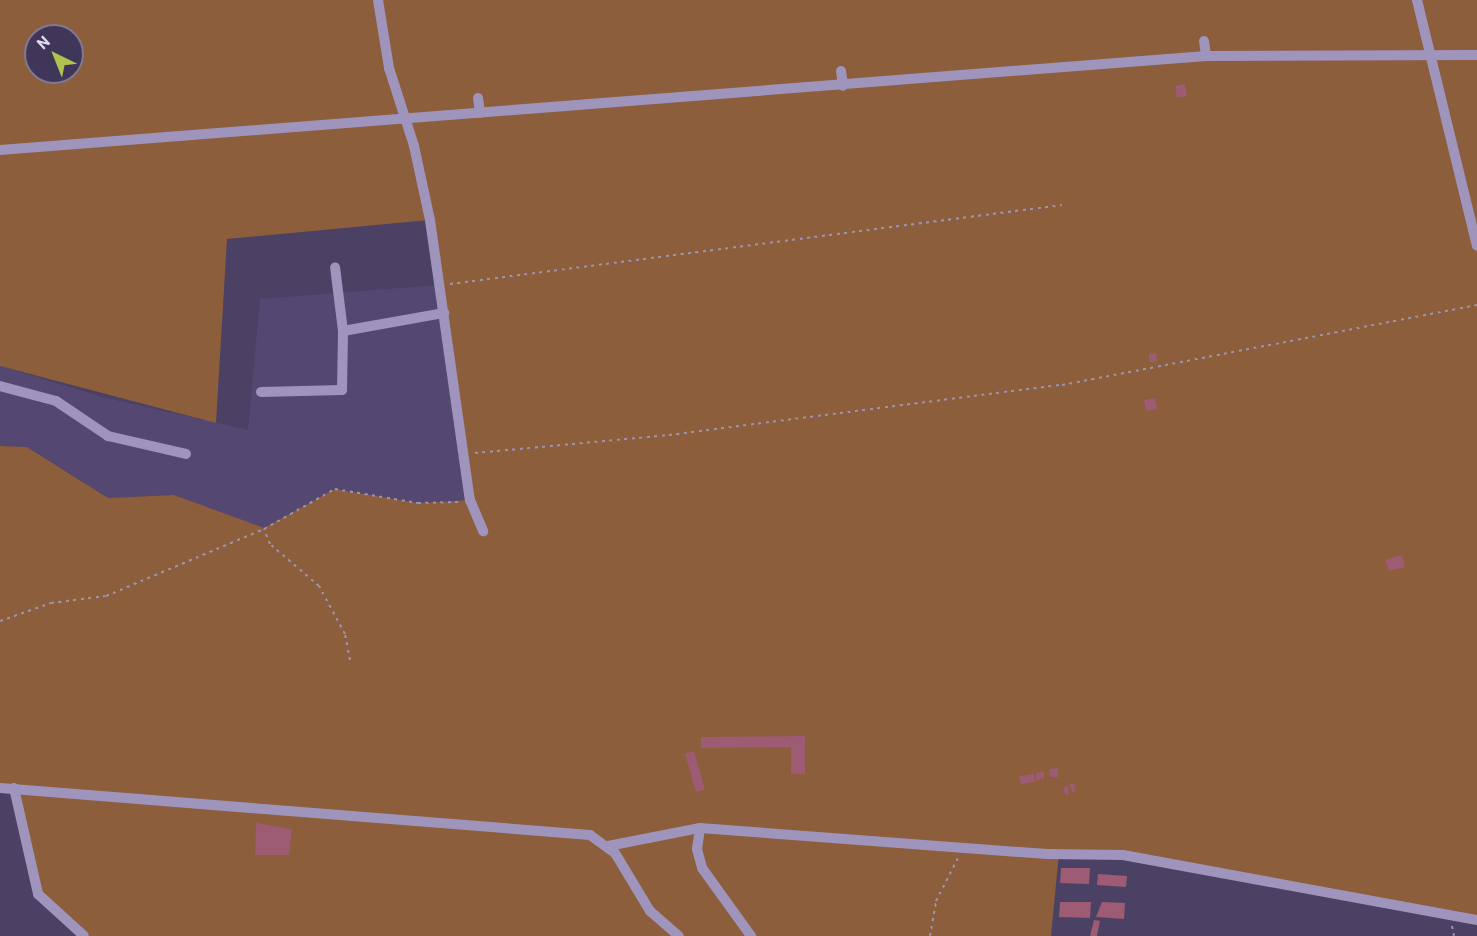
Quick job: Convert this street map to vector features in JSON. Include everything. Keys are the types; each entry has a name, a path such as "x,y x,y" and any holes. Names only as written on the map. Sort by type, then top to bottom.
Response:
{"lane":[{"path":"378,0 404,122 420,171 466,454 470,500 483,531"},
{"path":"1417,0 1433,55 1477,246"},
{"path":"1204,40 1206,56"},
{"path":"0,150 138,134 404,122 480,113 1206,56 1477,55"},
{"path":"841,71 843,86"},
{"path":"478,98 480,113"},
{"path":"261,392 342,390 343,331 335,267"},
{"path":"343,331 444,313"},
{"path":"0,386 56,401 108,436 186,454"},
{"path":"0,788 590,835 608,846 650,911 679,936"},
{"path":"14,788 38,894 84,936"},
{"path":"608,846 700,828 963,848 1123,855 1477,920"},
{"path":"700,828 697,849 702,868 751,936"}],"path":[{"path":"438,285 1062,205"},
{"path":"466,454 669,435 1062,385 1477,305"},
{"path":"0,621 51,603 106,596 264,529 335,489 418,503 470,500"},
{"path":"264,529 270,544 319,586 345,634 350,660"},
{"path":"930,936 936,901 963,848"}],"shaded area":[{"path":"0,0 1477,0 1477,920 1123,855 1059,853 1051,936 84,936 38,894 14,789 0,788 0,446 27,447 108,498 174,495 264,528 335,489 418,503 470,500 429,220 227,239 216,423 0,366"},
{"path":"438,285 470,500 418,503 335,489 264,529 174,495 108,498 28,447 0,446 0,366 102,397 248,430 260,299"}],"building":[{"path":"1185,84 1187,96 1177,98 1175,86"},
{"path":"1156,353 1157,362 1149,362 1149,354"},
{"path":"1155,398 1157,409 1146,411 1144,400"},
{"path":"1402,555 1405,567 1389,571 1385,560"},
{"path":"805,736 805,774 791,774 791,747 701,748 701,737"},
{"path":"694,751 705,790 696,792 685,754"},
{"path":"1058,768 1058,777 1050,777 1049,769"},
{"path":"1044,772 1044,779 1036,780 1036,773"},
{"path":"1034,774 1035,782 1021,784 1019,776"},
{"path":"1074,783 1076,791 1072,792 1069,785"},
{"path":"1068,786 1069,794 1065,795 1063,787"},
{"path":"256,823 292,829 289,855 255,855"},
{"path":"1061,868 1090,868 1089,884 1060,883"},
{"path":"1098,874 1127,876 1126,887 1097,885"},
{"path":"1060,902 1091,902 1090,918 1059,917"},
{"path":"1102,902 1125,903 1124,919 1096,917"},
{"path":"1094,920 1100,921 1097,936 1090,936"}]}
